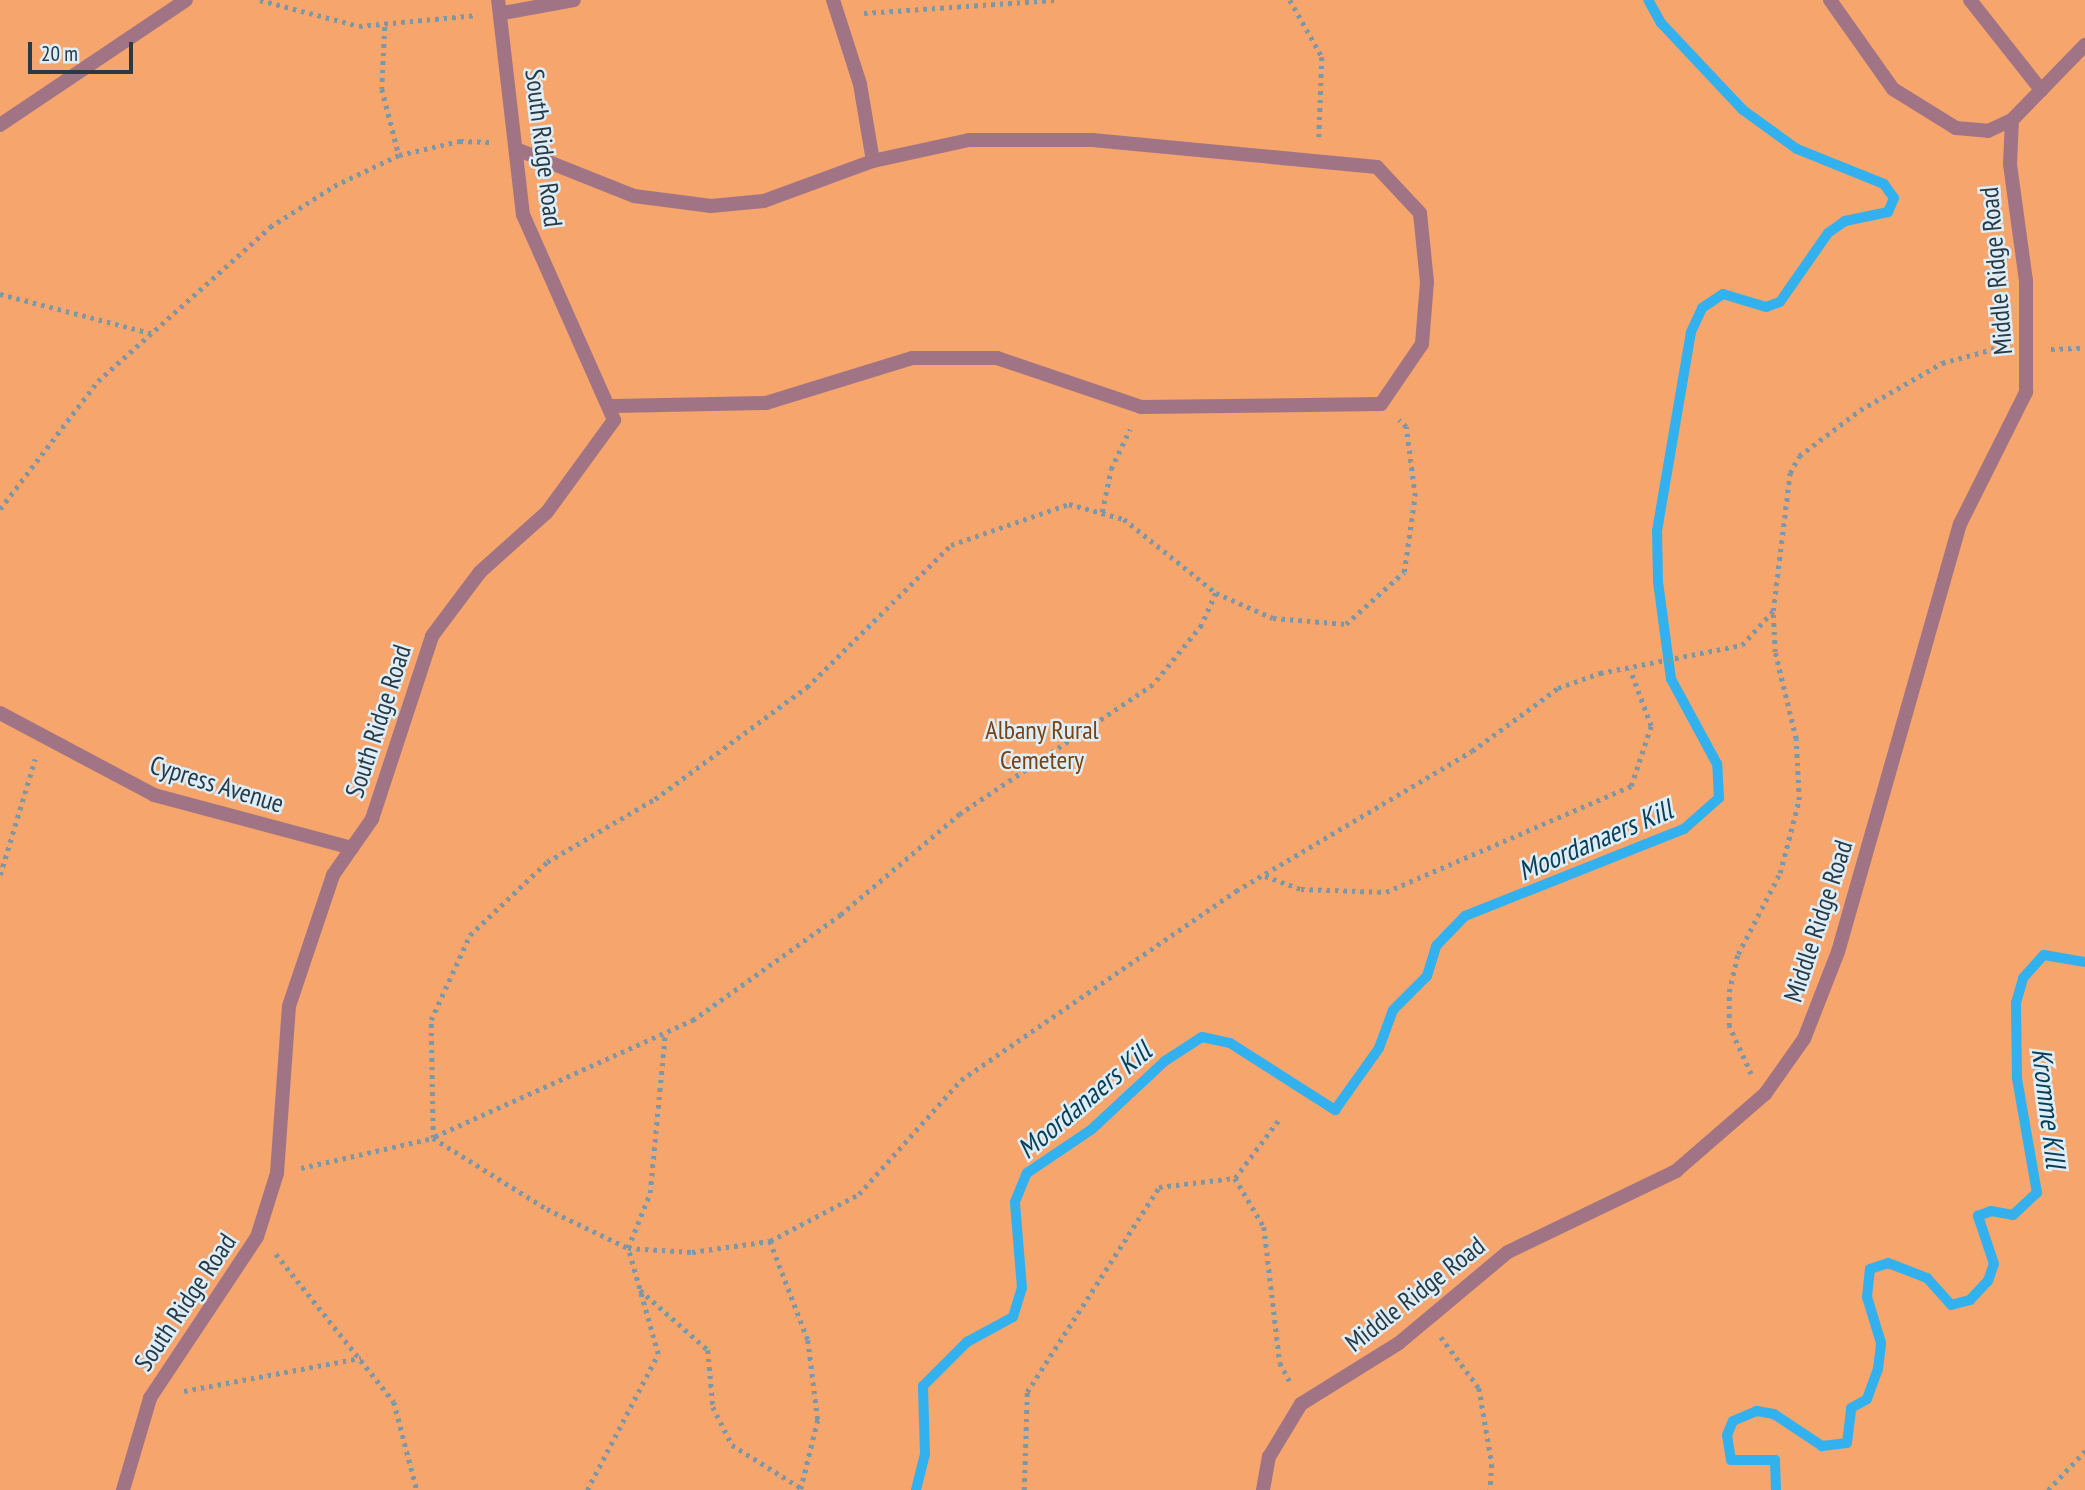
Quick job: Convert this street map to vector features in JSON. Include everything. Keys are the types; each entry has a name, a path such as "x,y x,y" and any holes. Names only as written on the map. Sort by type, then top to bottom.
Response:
{"lane":[{"path":"0,125 186,0"},
{"path":"501,6 574,0"},
{"path":"833,0 839,15 873,161"},
{"path":"1830,0 1859,47 1917,109 1976,131 2012,120 2085,45"},
{"path":"1970,0 2041,90"},
{"name":"South Ridge Road","path":"123,1490 150,1398 257,1237 277,1174 289,1006 332,875 372,819 432,636 480,572 547,512 610,433 612,406 529,236 516,149 501,6"},
{"name":"Middle Ridge Road","path":"1263,1490 1269,1457 1301,1404 1399,1343 1426,1314 1508,1252 1676,1171 1765,1094 1794,1056 1828,982 1960,524 2026,392 2029,345 2012,120"},
{"path":"516,149 634,196 711,206 764,201 873,161 969,140 1093,140 1377,167 1420,213 1427,282 1422,344 1381,404 1141,407 997,358 912,358 766,403 612,406"},
{"name":"Cypress Avenue","path":"0,713 154,795 352,848"}],"path":[{"path":"260,0 335,22 385,27 501,6"},
{"path":"839,15 1055,0"},
{"path":"1290,0 1322,57 1322,128 1310,161"},
{"path":"385,27 383,89 399,155"},
{"path":"0,509 98,381 270,228 334,186 399,155 474,140 516,149"},
{"path":"0,294 152,334"},
{"path":"1765,1094 1733,1042 1727,1009 1738,954 1780,873 1800,800 1796,739 1774,652 1773,611 1790,473 1815,440 1942,363 2029,345 2085,348"},
{"path":"433,1138 431,1020 470,935 547,862 655,799 807,687 951,545 1069,504 1124,519 1216,593 1273,618 1346,624 1404,572 1415,496 1410,455 1406,427 1381,404"},
{"path":"1102,512 1111,469 1141,407"},
{"path":"277,1174 433,1138 694,1020 841,915 960,814 1153,685 1202,625 1216,593"},
{"path":"433,1138 547,1209 628,1248 692,1252 770,1241 859,1194 961,1080 1264,875 1472,751 1558,688 1630,670 1688,660 1742,645 1773,611"},
{"path":"1264,875 1301,889 1386,892 1631,786 1651,726 1630,670"},
{"path":"0,876 44,737"},
{"path":"587,1490 658,1354 628,1248 650,1193 665,1033"},
{"path":"1024,1490 1027,1392 1159,1187 1235,1178 1280,1118"},
{"path":"1235,1178 1264,1227 1280,1363 1301,1404"},
{"path":"257,1237 362,1358 394,1402 416,1490"},
{"path":"640,1290 708,1350 713,1407 732,1445 801,1489 818,1420 808,1340 770,1241"},
{"path":"1426,1314 1479,1388 1492,1464 1490,1490"},
{"path":"150,1398 362,1358"},
{"path":"2048,1490 2085,1451"}],"green space":[{"name":"Albany Rural Cemetery","path":"0,0 2085,0 2085,1490 0,1490"}],"waterway":[{"name":"Moordanaers Kill","path":"916,1490 925,1455 923,1386 967,1342 1013,1317 1022,1288 1015,1202 1027,1173 1092,1129 1165,1061 1202,1037 1230,1043 1335,1110 1379,1048 1393,1010 1427,976 1436,946 1465,916 1684,829 1719,798 1717,764 1671,679 1658,581 1657,531 1691,332 1702,308 1723,294 1766,307 1780,302 1828,233 1845,221 1888,212 1894,198 1884,184 1797,149 1743,110 1661,23 1648,0"},
{"name":"Kromme KIll","path":"1776,1490 1775,1460 1731,1460 1727,1435 1733,1421 1757,1411 1774,1414 1822,1446 1847,1443 1851,1408 1867,1399 1878,1369 1881,1343 1867,1297 1870,1269 1888,1263 1927,1278 1951,1305 1970,1300 1988,1281 1994,1264 1978,1216 1991,1211 2013,1215 2037,1193 2017,1078 2016,1003 2023,978 2044,955 2085,962"}]}
